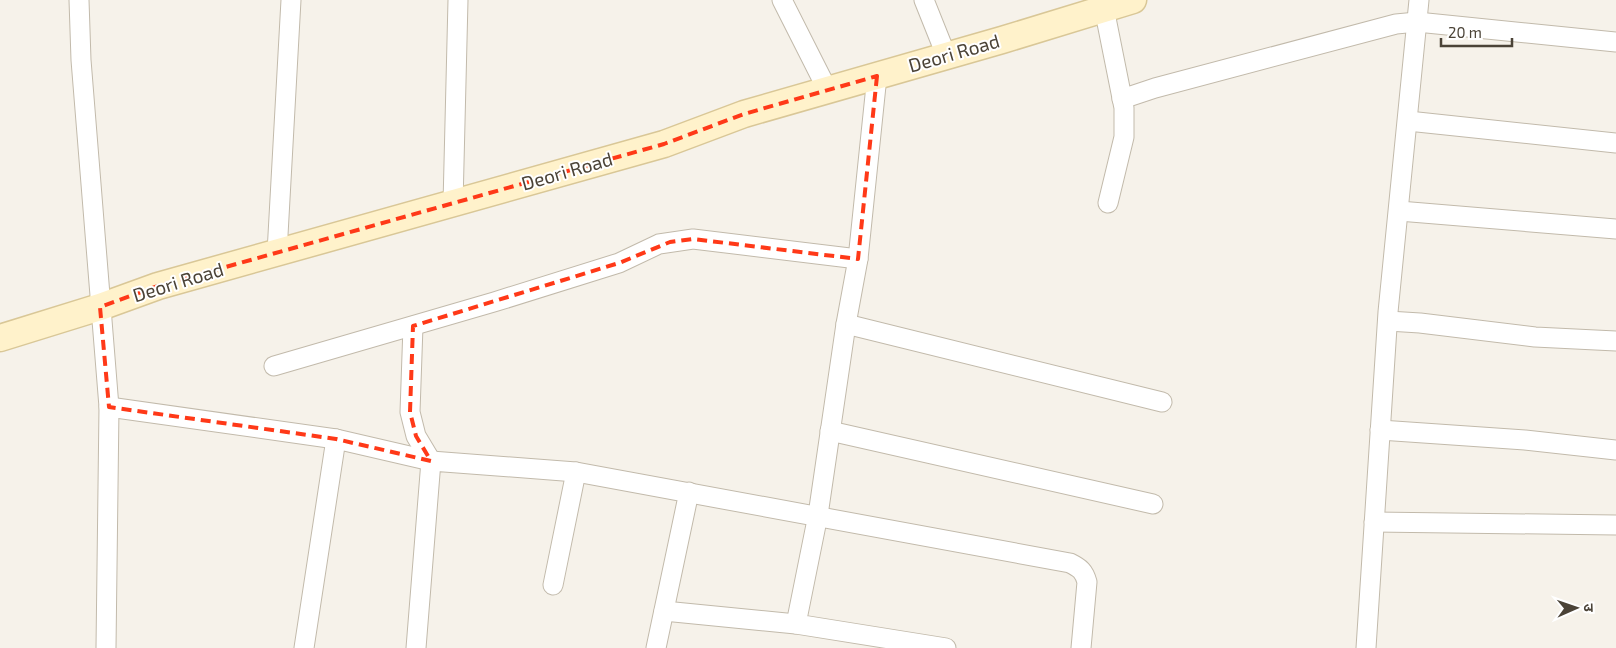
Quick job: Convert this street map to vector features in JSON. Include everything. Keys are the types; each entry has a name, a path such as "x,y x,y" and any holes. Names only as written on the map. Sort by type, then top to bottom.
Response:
{"street":[{"path":"79,0 81,60 109,407 106,648"},
{"path":"277,253 291,0"},
{"path":"453,204 458,0"},
{"path":"782,0 827,89"},
{"path":"924,0 946,55"},
{"name":"Deori Road","path":"0,338 100,307 158,286 664,144 744,114 1002,40 1133,0"},
{"path":"1366,648 1388,321 1419,0"},
{"path":"1104,8 1124,108 1124,137 1108,203"},
{"path":"1122,99 1364,31 1396,24 1418,22 1616,42"},
{"path":"796,624 818,515 846,324 858,259 877,76"},
{"path":"1408,121 1616,143"},
{"path":"1399,210 1616,229"},
{"path":"274,366 619,263 659,244 692,240 858,259"},
{"path":"1388,321 1535,337 1616,341"},
{"path":"846,324 1162,402"},
{"path":"413,326 410,412 416,436 431,461 416,648"},
{"path":"109,407 336,439 431,461 576,472 818,515 1070,563 1079,567 1084,573 1086,582 1081,648"},
{"path":"1380,430 1525,440 1616,450"},
{"path":"830,431 1153,504"},
{"path":"304,648 336,439"},
{"path":"553,585 576,472"},
{"path":"656,648 689,492"},
{"path":"1374,522 1616,525"},
{"path":"664,611 796,624 946,648"}],"highlighted area":[{"path":"877,76 858,259 693,239 670,242 619,263 413,326 410,412 416,436 431,461 336,439 109,407 100,307 158,286 664,144 744,114"}]}
